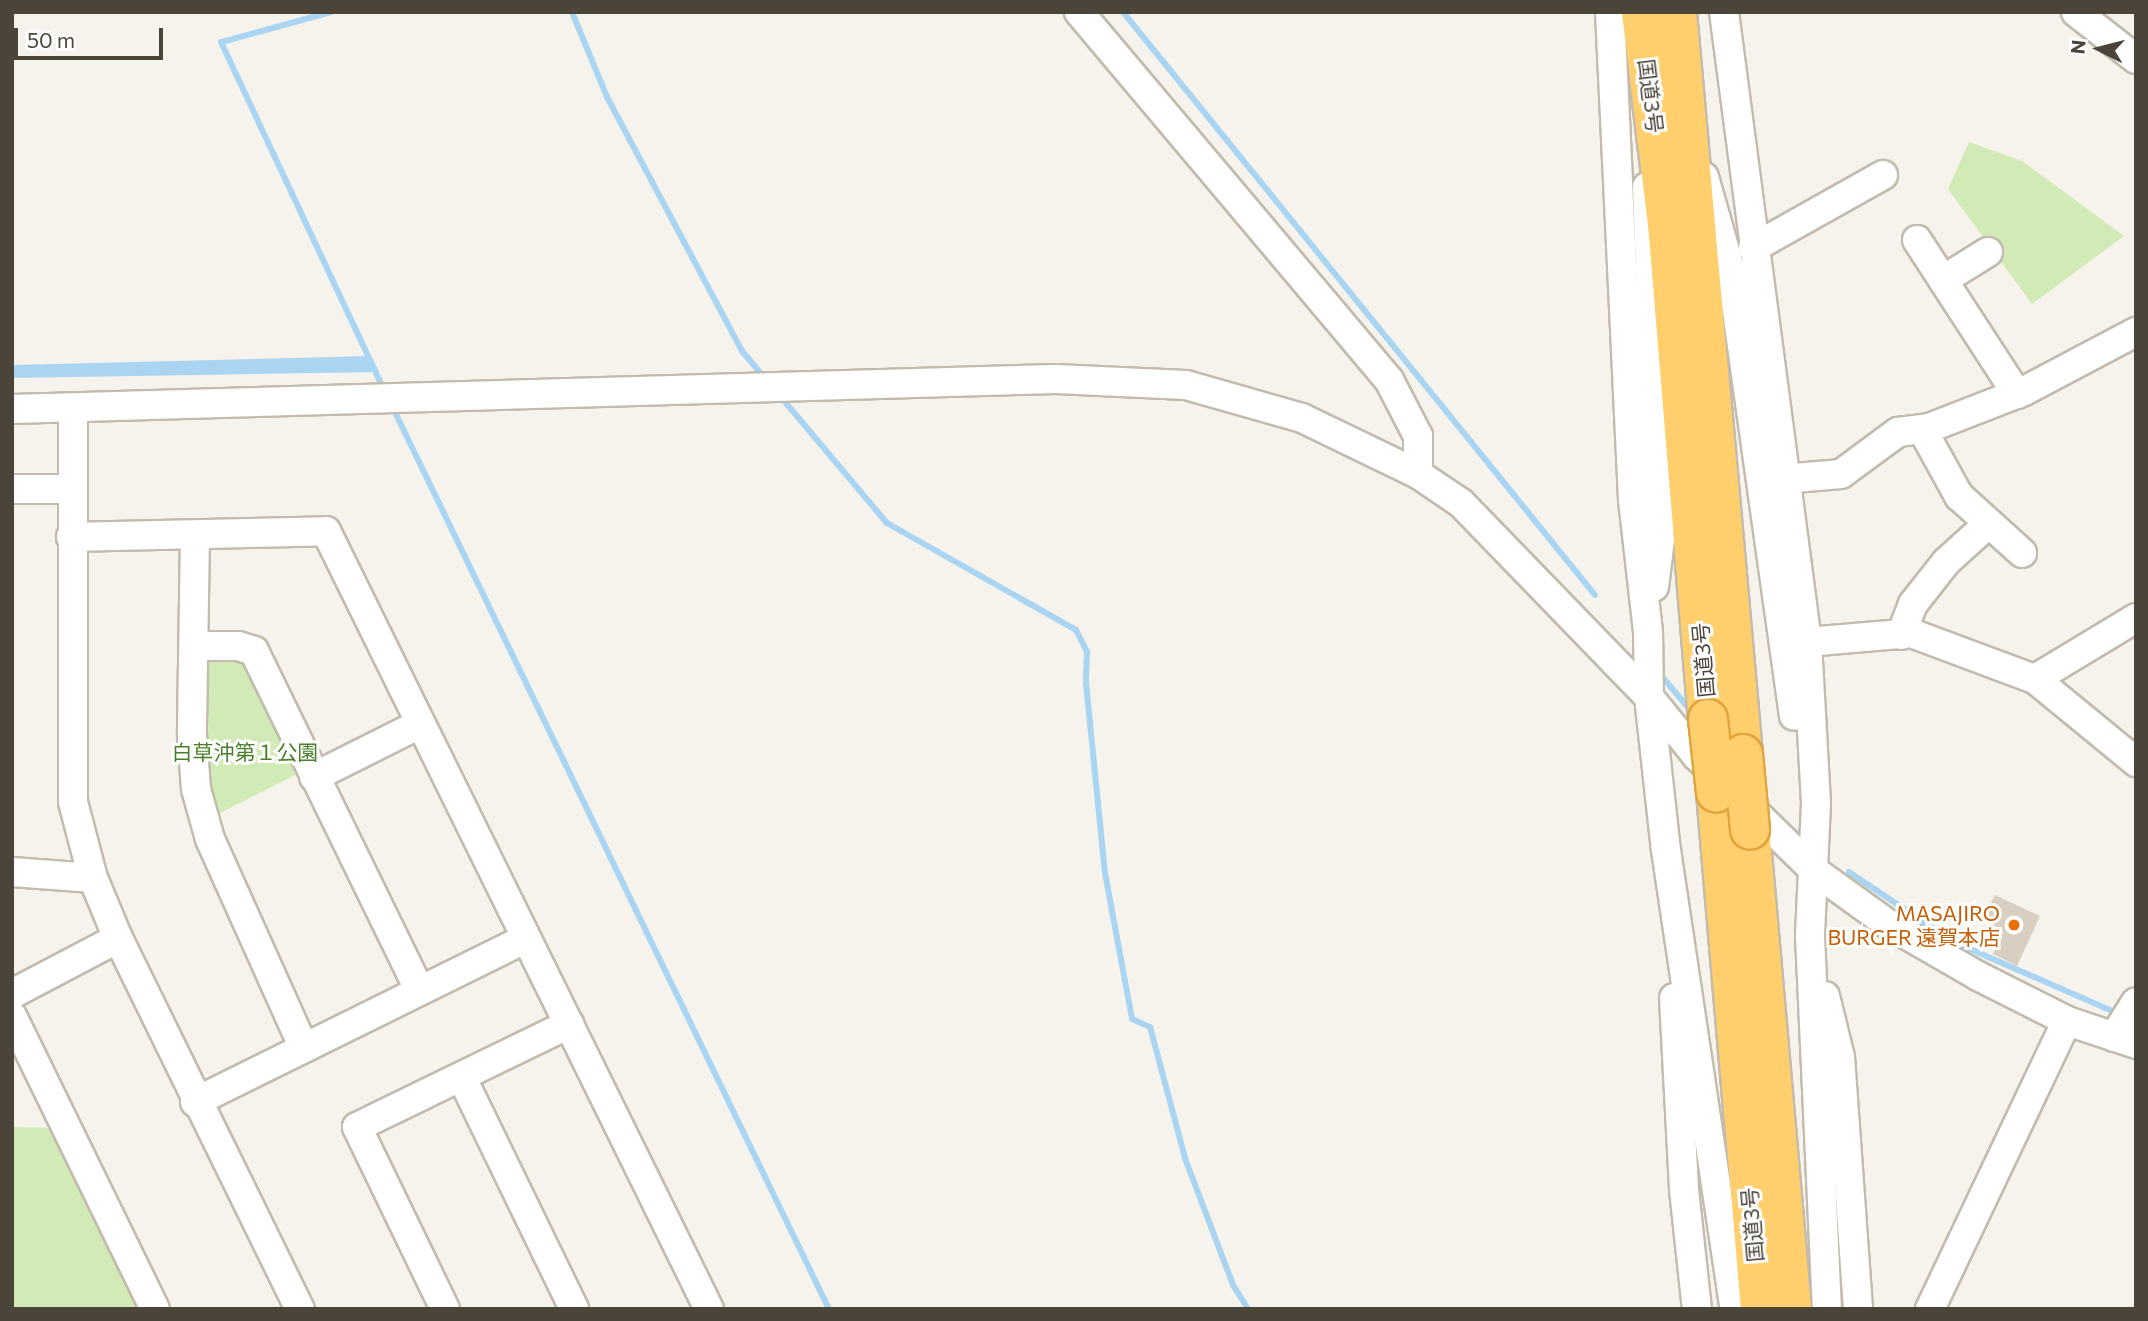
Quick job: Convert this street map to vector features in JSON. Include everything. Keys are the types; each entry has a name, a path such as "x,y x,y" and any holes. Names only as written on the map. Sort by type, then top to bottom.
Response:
{"highway":[{"name":"国道3号","path":"1678,12 1792,1309"},
{"name":"国道3号","path":"1643,29 1667,223 1760,1309"}],"street":[{"path":"1079,12 1389,380 1418,436 1418,474"},
{"path":"1610,12 1633,500 1648,631 1649,697 1666,850 1735,1309"},
{"path":"1724,12 1783,479 1807,642 1816,872 1811,936 1827,1309"},
{"path":"2076,12 2136,59"},
{"path":"1643,29 1660,539 1648,631"},
{"path":"1686,117 1732,275 1757,443 1799,768 1801,796 1796,852"},
{"path":"1753,248 1882,175"},
{"path":"1917,240 2017,394"},
{"path":"1943,280 1988,252"},
{"path":"1783,479 1818,480 1841,474 1898,432 1922,429 2017,394 2136,332"},
{"path":"12,410 1082,380 1199,389 1302,418 1418,474 1461,503 1649,697 1697,755 1816,872 1888,924 2067,1021 2125,1041 2136,1002"},
{"path":"73,408 73,802 93,878 118,938 195,1102 300,1309"},
{"path":"1922,429 1959,496 2022,553"},
{"path":"12,489 72,489"},
{"path":"1901,635 1913,604 1946,562 1989,523"},
{"path":"71,537 326,531 418,725 709,1309"},
{"path":"195,535 196,789 210,839 304,1048"},
{"path":"2035,679 2136,618"},
{"path":"1807,642 1911,634 2035,679 2136,762"},
{"path":"194,646 238,646 254,651 420,991"},
{"path":"314,777 418,725"},
{"path":"1666,850 1684,1190 1698,1309"},
{"path":"12,872 93,878"},
{"path":"1811,936 1840,1057 1858,1309"},
{"path":"12,994 118,938"},
{"path":"195,1102 525,939"},
{"path":"12,1016 155,1309"},
{"path":"1930,1309 2067,1021"},
{"path":"445,1309 357,1127 569,1024"},
{"path":"463,1077 575,1309"}],"green space":[{"path":"1969,142 2022,161 2124,236 2032,304 1948,189"},
{"name":"白草沖第１公園","path":"226,657 246,660 299,773 216,815 207,773 204,661"},
{"path":"12,1127 55,1128 149,1309 12,1309"}],"water":[{"path":"371,356 379,372 12,378 12,365"}],"building":[{"name":"MASAJIRO BURGER 遠賀本店","path":"1995,895 2040,916 2017,966 1993,954 2003,931 1982,919"}],"waterway":[{"path":"331,12 221,42 384,390"},
{"path":"572,12 607,97 742,351 766,380"},
{"path":"1123,12 1595,595"},
{"path":"780,396 887,523 1076,630 1087,652 1086,683 1105,873 1132,1019 1150,1027 1186,1161 1233,1285 1248,1309"},
{"path":"392,406 829,1309"},
{"path":"1664,679 1692,712"},
{"path":"1849,872 1954,942 2121,1015"}],"place":[{"name":"MASAJIRO BURGER 遠賀本店","path":"2014,925"}]}
